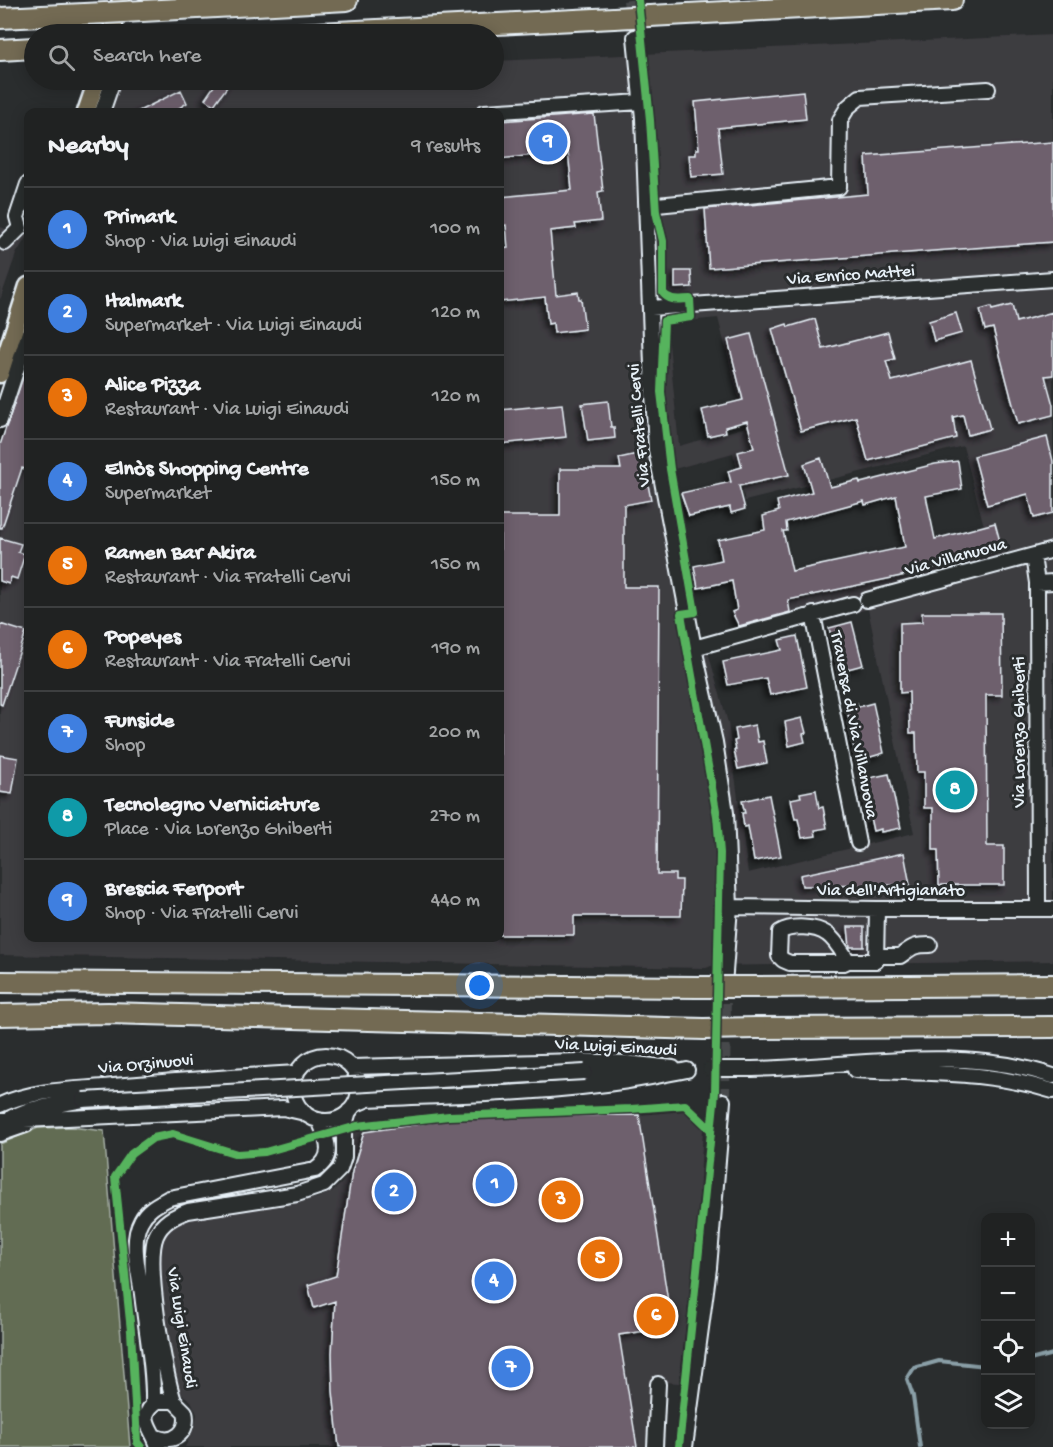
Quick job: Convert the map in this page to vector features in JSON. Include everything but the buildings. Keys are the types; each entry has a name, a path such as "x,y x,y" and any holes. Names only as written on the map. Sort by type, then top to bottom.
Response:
{"highway":[{"path":"0,18 347,0"},
{"path":"495,24 952,0"},
{"path":"0,50 24,49"},
{"path":"0,982 698,987 1053,985"},
{"path":"1,1016 108,1013 704,1029 1053,1027"}],"main road":[{"path":"114,24 122,0"},
{"path":"87,108 94,90"},
{"path":"0,374 24,299"}],"street":[{"name":"Via Fratelli Cervi","path":"634,37 641,102 651,308 652,393 659,469 715,742 726,813 729,907 724,985"},
{"path":"647,206 839,187 840,120 848,107 860,97 988,89"},
{"path":"103,108 110,90"},
{"path":"504,111 641,102"},
{"path":"5,243 20,228 17,217 24,196"},
{"name":"Via Enrico Mattei","path":"651,308 1053,279"},
{"path":"0,420 24,346"},
{"name":"Via Villanuova","path":"867,600 1053,550"},
{"name":"Via Lorenzo Ghiberti","path":"1032,556 1037,583 1038,909"},
{"path":"1037,583 1053,582"},
{"path":"694,648 853,604"},
{"name":"Traversa di Via Villanuova","path":"813,614 858,843"},
{"name":"Via dell'Artigianato","path":"729,907 1053,909"},
{"path":"848,961 826,933 806,928 787,928 780,932 779,956 790,963 876,961 877,909"},
{"path":"876,956 900,956 915,945 930,945"},
{"name":"Via Luigi Einaudi","path":"174,1401 165,1368 153,1276 153,1246 163,1225 175,1216 297,1194 324,1185 340,1169 344,1157 344,1128 359,1086 357,1076 345,1060 323,1055 303,1064 297,1073"},
{"path":"805,1068 892,1060 960,1058 989,1061 1053,1076"},
{"name":"Via Luigi Einaudi","path":"352,1067 579,1061 626,1063 687,1070"},
{"path":"0,1123 29,1110 83,1100 585,1072 805,1068 961,1073 989,1076 1053,1091"},
{"name":"Via Luigi Einaudi","path":"153,1404 153,1378 137,1249 140,1223 146,1212 169,1198 315,1170 326,1160 328,1150 327,1138 319,1120 335,1119 368,1099 550,1090 629,1081 687,1070"},
{"path":"297,1073 293,1083 294,1094 298,1105 305,1113"},
{"name":"Via Orzinuovi","path":"0,1104 15,1098 46,1092 152,1082 297,1073"},
{"path":"685,1447 709,1268 723,1101"},
{"path":"0,1123 13,1128 51,1119 283,1108 305,1113 319,1120"},
{"path":"656,1447 658,1384"},
{"name":"Via Luigi Einaudi","path":"163,1400 174,1401 183,1408 187,1418 185,1428 176,1442 167,1440 157,1442 146,1421 149,1409 153,1404 163,1400"}],"shaded area":[{"path":"1053,35 1053,961 711,966 706,968 0,955 0,445 24,370 24,942 504,942 504,108 110,108 117,90 504,90 504,61","holes":["718,318 746,427 679,446 667,323","963,446 984,526 995,523 1002,549 915,573 788,600 789,612 701,638 674,469 733,453 745,501","868,609 914,833 748,873 728,723 708,652"]},
{"path":"0,227 24,235 24,241 16,254 0,300"},
{"path":"686,1111 703,1128 697,1228 679,1383 665,1382 663,1447 185,1447 194,1429 197,1414 191,1401 179,1392 171,1374 158,1272 161,1244 165,1234 173,1225 194,1217 317,1198 331,1192 347,1175 351,1133 448,1120 639,1115"}],"green space":[{"path":"70,1127 104,1131 130,1447 0,1447 0,1144 38,1128"}],"waterway":[{"path":"1035,1359 1053,1354"},
{"path":"920,1447 913,1396 907,1379 914,1368 939,1361 981,1365"}],"tunnel":[{"path":"630,0 635,37"},
{"path":"723,1101 724,985"}],"cycle path":[{"path":"638,0 650,120 656,212 663,241 663,293 672,299 690,299 691,317 664,321 661,392 670,469 695,612 681,614 717,816 720,853 715,1093 679,1447"},
{"path":"141,1447 137,1442 131,1331 115,1177 131,1154 153,1138 173,1134 237,1154 265,1152 357,1126 449,1116 685,1105 711,1130"}],"place":[{"name":"Brescia Ferport","path":"548,142"},
{"name":"Tecnolegno Verniciature","path":"955,790"},
{"name":"Primark","path":"495,1184"},
{"name":"Italmark","path":"394,1192"},
{"name":"Alice Pizza","path":"561,1200"},
{"name":"Ramen Bar Akira","path":"600,1259"},
{"name":"Elnòs Shopping Centre","path":"494,1281"},
{"name":"Popeyes","path":"656,1316"},
{"name":"Funside","path":"511,1368"}]}
